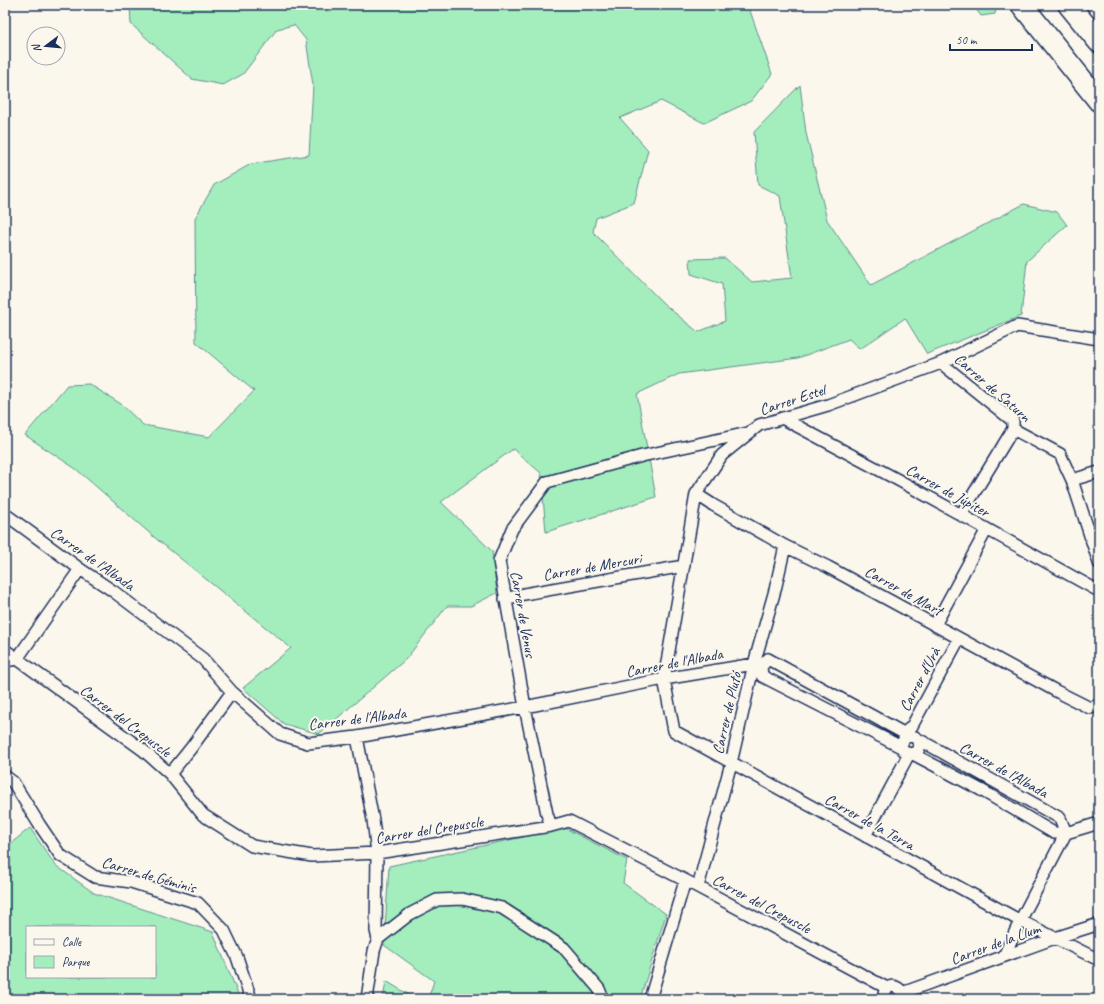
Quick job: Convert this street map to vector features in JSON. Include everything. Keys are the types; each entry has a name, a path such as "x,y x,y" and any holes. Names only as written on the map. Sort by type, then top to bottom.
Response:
{"highway":[{"path":"1022,5 1099,101"},
{"path":"1040,5 1099,77"},
{"path":"1069,5 1099,42"},
{"path":"1080,5 1099,33"}],"street":[{"name":"Carrer Estel","path":"664,679 696,494 722,455 759,425 828,405 940,363 1017,326 1099,339"},
{"name":"Carrer de Saturn","path":"940,363 1013,421 1013,429 1060,454 1072,480 1099,563"},
{"name":"Carrer de Júpiter","path":"782,418 1095,589 1099,588"},
{"path":"962,516 965,508 1013,429"},
{"name":"Carrer de Venus","path":"551,826 547,814 525,708 499,561 512,529 547,482 642,456 749,433"},
{"path":"1072,480 1099,472"},
{"name":"Carrer de Mart","path":"696,494 785,546 828,567 1056,691 1090,708 1099,705"},
{"name":"Carrer de l'Albada","path":"5,514 80,569 113,591 203,659 232,692 280,734 308,743 357,737 525,708 664,679 758,665 768,659 1060,818 1066,833 1054,833 981,790 762,676 758,665"},
{"name":"Carrer d'Urà","path":"935,625 987,529"},
{"name":"Carrer de Plutó","path":"698,887 758,665 785,546"},
{"name":"Carrer de Mercuri","path":"505,599 524,594 684,566"},
{"path":"5,661 17,659 80,569"},
{"name":"Carrer d'Urà","path":"908,751 903,740 910,736 912,726 959,639"},
{"name":"Carrer del Crepuscle","path":"5,650 143,750 170,774 203,815 252,846 312,856 378,854 551,826 569,821 698,887 887,988 890,986 896,987 902,996"},
{"name":"Carrer de la Terra","path":"664,679 674,731 1020,921 1099,960"},
{"path":"170,774 232,692"},
{"path":"865,836 908,751 919,749 919,743 910,736"},
{"path":"357,737 378,854 376,931 378,939 374,951 367,999"},
{"name":"Carrer de Géminis","path":"5,776 13,782 60,855 95,877 131,882 198,903 224,930 237,957 251,999"},
{"path":"1004,956 1020,921 1066,833 1099,822"},
{"path":"650,999 685,881"},
{"path":"378,939 410,914 437,900 462,899 502,908 564,948 599,989 603,999"},
{"name":"Carrer de la Llum","path":"902,996 1004,956 1099,924"},
{"path":"884,999 884,992 887,988"}],"green space":[{"path":"130,5 748,5 772,74 751,101 704,123 661,101 620,118 648,150 634,203 596,218 593,232 664,304 698,332 725,321 722,284 691,274 690,259 725,258 752,282 792,278 780,196 758,185 754,132 800,85 806,133 827,220 871,285 1024,204 1057,212 1067,225 1027,261 1021,316 927,354 905,318 860,349 849,339 798,358 679,374 637,394 656,497 546,532 541,473 513,449 441,502 492,551 497,593 471,606 447,606 406,659 319,734 284,724 243,688 291,648 154,537 76,469 25,435 67,385 89,384 121,404 143,425 209,437 254,391 196,342 195,218 214,185 251,164 309,155 313,85 306,40 294,25 277,29 243,74 223,85 192,79 131,24"},
{"path":"973,5 997,5 995,14 981,16"},
{"path":"30,828 55,865 94,893 213,932 240,999 5,999 5,848"},
{"path":"565,828 627,860 623,883 666,914 640,999 428,999 434,981 384,945 389,866"},
{"path":"386,981 416,999 383,999"}]}
